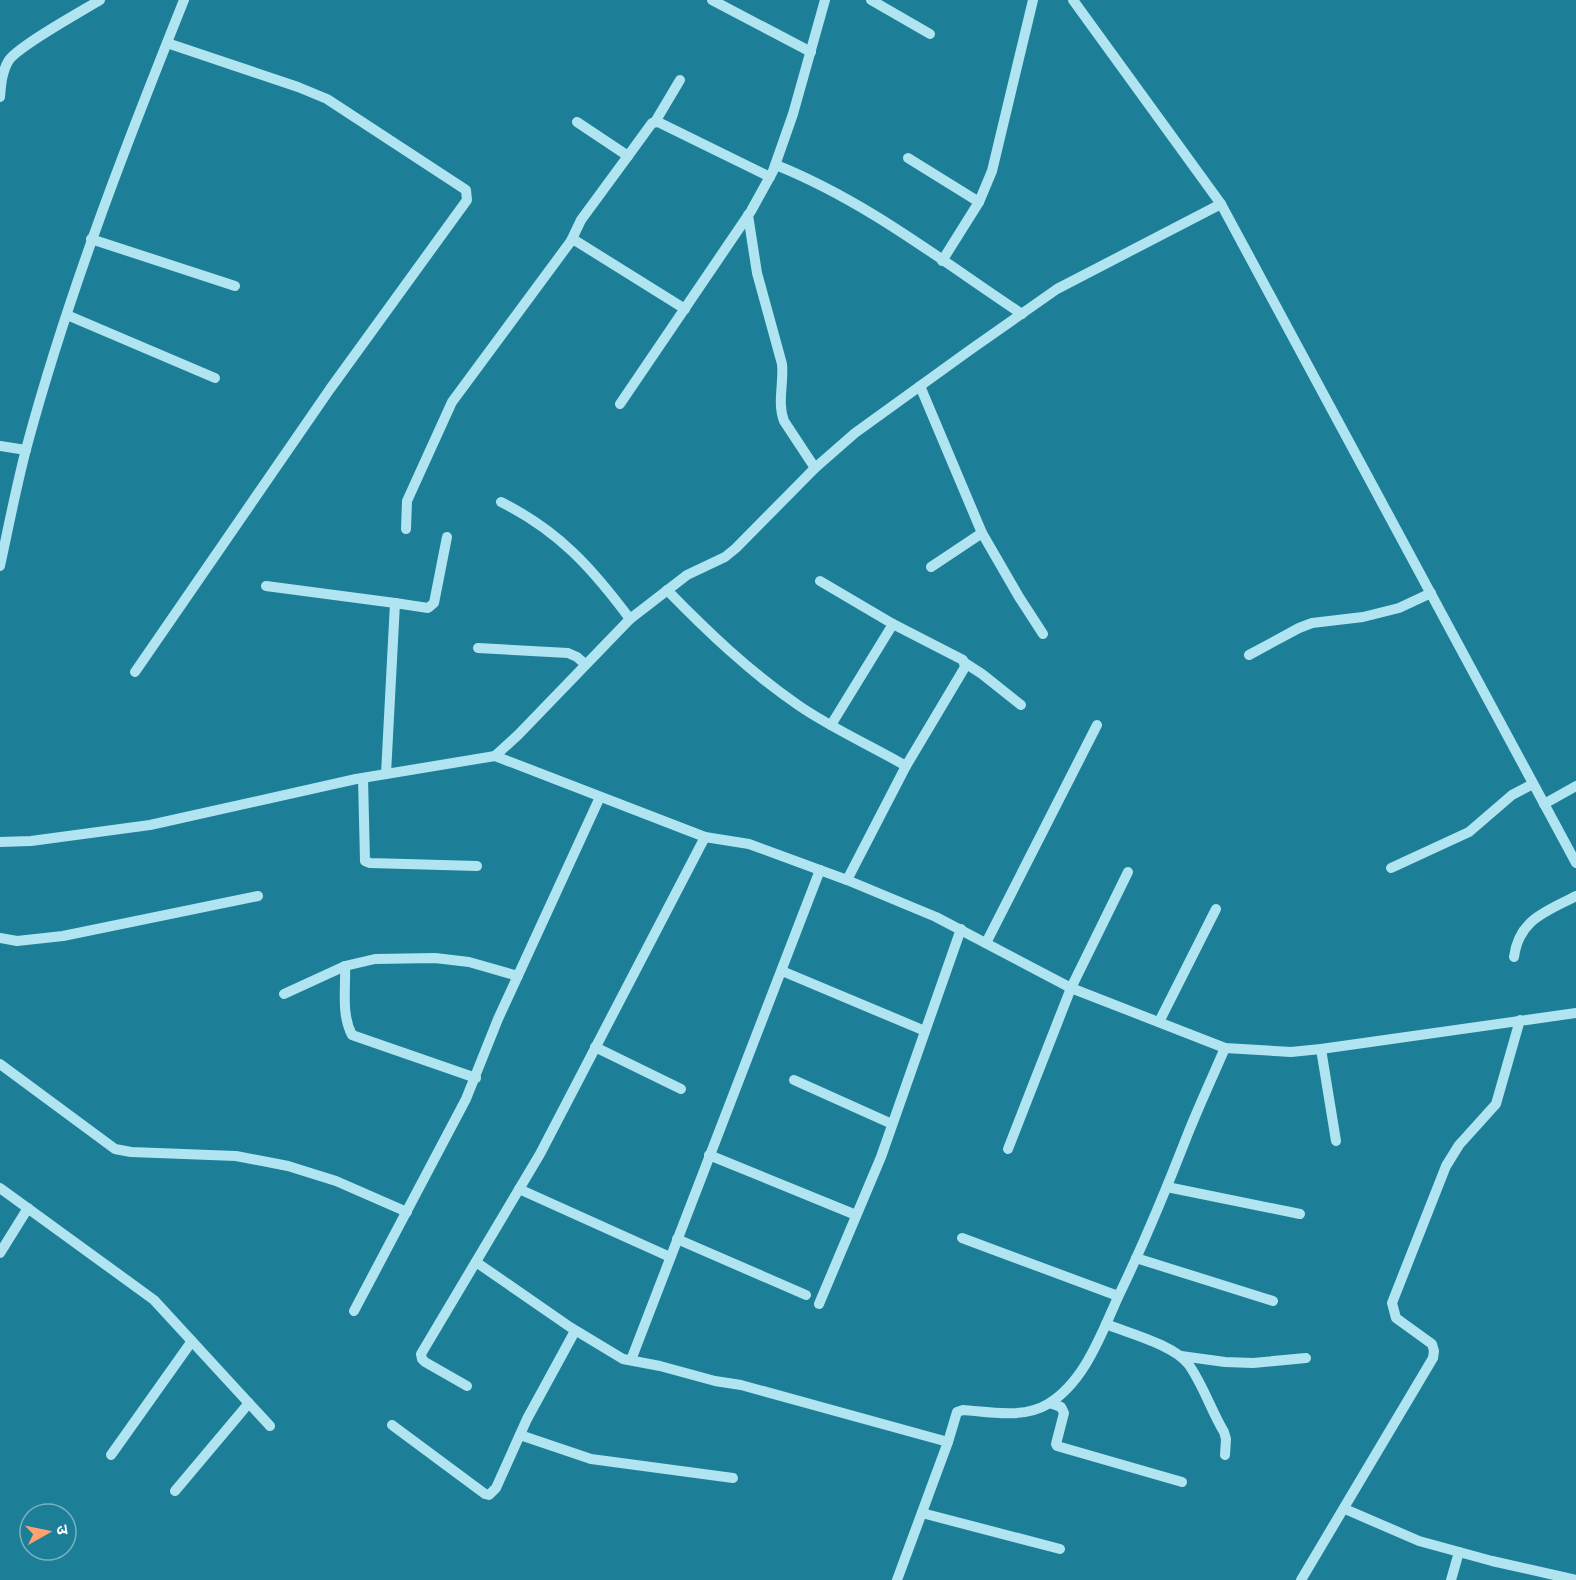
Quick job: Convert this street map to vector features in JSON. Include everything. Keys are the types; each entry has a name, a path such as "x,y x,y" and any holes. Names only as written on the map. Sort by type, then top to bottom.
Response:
{"street":[{"path":"0,97 2,80 10,60 25,47 100,0"},
{"path":"0,566 2,546 26,450 91,239 184,0"},
{"path":"712,0 811,52"},
{"path":"620,404 748,215 770,177 793,114 825,0"},
{"path":"871,0 930,34"},
{"path":"942,261 979,202 992,171 1033,0"},
{"path":"1073,0 1221,204 1576,863"},
{"path":"135,672 330,389 467,200 468,195 466,190 327,99 167,43"},
{"path":"406,529 407,501 452,402 571,241 581,220 655,122 680,80"},
{"path":"577,122 628,156"},
{"path":"655,122 770,177"},
{"path":"908,158 979,202"},
{"path":"776,165 828,188 871,212 1022,314"},
{"path":"495,756 630,619 687,575 725,557 736,548 815,468 855,433 1057,289 1221,204"},
{"path":"748,215 757,273 782,364 781,413 815,468"},
{"path":"91,239 235,285"},
{"path":"571,241 576,241 685,309"},
{"path":"67,315 215,378"},
{"path":"920,386 982,533 1012,587 1043,634"},
{"path":"0,446 26,450"},
{"path":"501,502 529,515 565,544 599,577 630,619"},
{"path":"931,567 982,533"},
{"path":"266,586 428,608 434,603 447,537"},
{"path":"820,581 893,624 963,660 1021,705"},
{"path":"667,590 708,632 798,705 906,766"},
{"path":"1249,655 1312,623 1363,617 1399,608 1431,593"},
{"path":"386,774 395,603"},
{"path":"831,725 893,624"},
{"path":"478,648 568,653 585,664"},
{"path":"847,880 906,766 965,667 965,663"},
{"path":"986,943 1097,725"},
{"path":"0,842 31,841 150,825 363,778 495,756 705,837 749,844 847,880 961,929 1071,988 1225,1048 1291,1052 1576,1013"},
{"path":"363,778 365,861 477,866"},
{"path":"1391,868 1469,832 1512,795 1533,784"},
{"path":"1544,804 1576,786"},
{"path":"354,1311 476,1078 498,1019 600,797"},
{"path":"467,1386 425,1362 421,1354 540,1154 705,837"},
{"path":"631,1360 820,870"},
{"path":"1008,1149 1071,988 1128,872"},
{"path":"0,938 17,941 63,936 258,896"},
{"path":"1514,957 1516,944 1527,925 1536,917 1576,896"},
{"path":"1159,1022 1216,909"},
{"path":"819,1304 892,1124 961,929"},
{"path":"284,994 345,966 375,959 435,958 469,962 518,976"},
{"path":"345,966 344,1004 347,1026 352,1035 476,1078"},
{"path":"782,971 925,1031"},
{"path":"1301,1580 1433,1358 1432,1344 1396,1318 1392,1304 1446,1167 1459,1145 1496,1104 1520,1020"},
{"path":"595,1047 681,1089"},
{"path":"897,1580 957,1412 960,1410 1002,1413 1036,1410 1050,1403 1079,1373 1119,1296 1225,1048"},
{"path":"1321,1049 1336,1141"},
{"path":"0,1064 115,1149 131,1152 236,1156 288,1166 336,1181 407,1212"},
{"path":"794,1080 892,1124"},
{"path":"709,1155 856,1215"},
{"path":"1167,1187 1300,1214"},
{"path":"0,1188 154,1300 270,1426"},
{"path":"519,1189 670,1257"},
{"path":"0,1253 28,1208"},
{"path":"962,1238 1119,1296"},
{"path":"677,1239 806,1295"},
{"path":"1136,1258 1273,1301"},
{"path":"476,1262 575,1331 623,1359 741,1385 948,1442"},
{"path":"1106,1324 1155,1343 1178,1355 1188,1364 1224,1431 1225,1455"},
{"path":"392,1425 489,1495 496,1488 520,1435 575,1331"},
{"path":"111,1455 192,1341"},
{"path":"1178,1355 1225,1362 1253,1363 1306,1358"},
{"path":"175,1491 249,1403"},
{"path":"1050,1403 1061,1407 1064,1413 1056,1444 1058,1446 1182,1482"},
{"path":"520,1435 591,1459 733,1478"},
{"path":"1345,1509 1419,1541 1576,1580"},
{"path":"922,1513 1060,1549"},
{"path":"1451,1580 1459,1552"}]}
